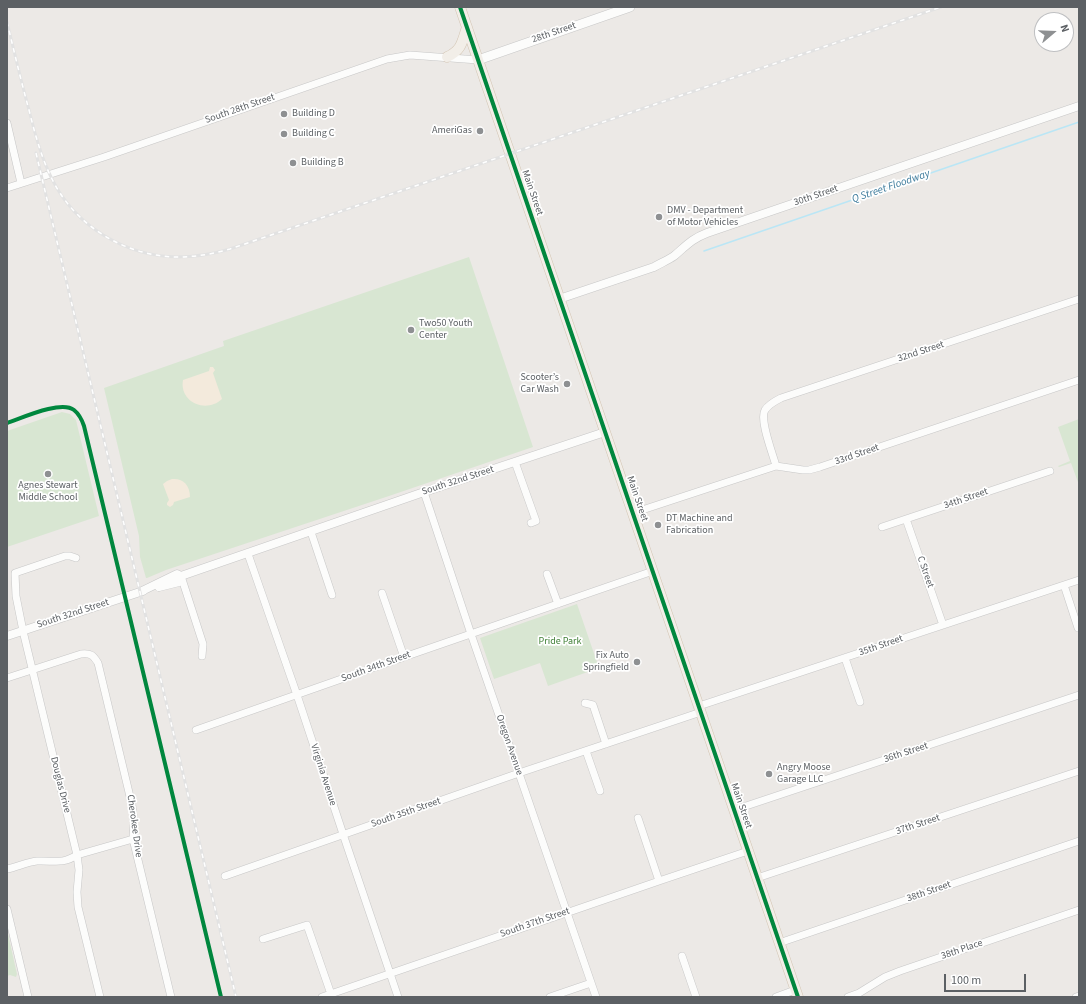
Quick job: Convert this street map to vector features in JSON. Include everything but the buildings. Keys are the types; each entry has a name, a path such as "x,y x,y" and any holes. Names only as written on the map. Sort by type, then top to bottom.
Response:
{"main road":[{"name":"Main Street","path":"460,7 796,994"},
{"name":"28th Street","path":"478,60 630,7"},
{"path":"447,57 454,54 458,50 466,27"}],"street":[{"name":"South 28th Street","path":"7,188 98,159 387,59 410,55 478,60"},
{"name":"30th Street","path":"559,299 654,267 675,255 689,242 707,233 1079,106"},
{"path":"7,123 21,183"},
{"name":"32nd Street","path":"776,466 765,429 764,418 766,410 772,403 780,398 1079,299"},
{"name":"33rd Street","path":"633,513 776,466 803,470 820,467 1079,380"},
{"name":"South 32nd Street","path":"7,636 140,592 177,574 181,576 248,554 424,492 605,432"},
{"path":"516,462 536,521 531,523"},
{"name":"34th Street","path":"882,527 1050,471"},
{"name":"Oregon Avenue","path":"424,492 471,634 596,997"},
{"name":"C Street","path":"906,519 943,625"},
{"path":"311,532 332,595"},
{"name":"Virginia Avenue","path":"248,554 398,997"},
{"name":"Douglas Drive","path":"76,558 65,556 15,573 16,596 32,670 77,855 79,870 78,907 100,997"},
{"name":"South 34th Street","path":"196,730 653,571"},
{"path":"547,574 558,604"},
{"path":"181,576 203,644 202,656"},
{"name":"35th Street","path":"700,709 845,658 1079,580"},
{"path":"1064,584 1078,628"},
{"path":"382,593 404,657"},
{"name":"Cherokee Drive","path":"32,670 87,653 94,656 98,663 132,805 134,822 133,839 171,997"},
{"path":"845,658 860,702"},
{"path":"7,678 32,670"},
{"name":"36th Street","path":"734,810 1079,695"},
{"path":"585,703 593,705 606,744"},
{"name":"South 35th Street","path":"225,876 342,834 606,744 700,709"},
{"path":"586,751 600,791"},
{"name":"37th Street","path":"757,878 1079,771"},
{"path":"638,818 659,881"},
{"path":"7,869 36,861 60,862 77,855 133,839"},
{"name":"38th Street","path":"779,944 1079,841"},
{"name":"South 37th Street","path":"322,997 331,996 390,973 748,851"},
{"path":"7,909 28,997"},
{"name":"38th Place","path":"848,997 859,993 900,971 1079,910"},
{"path":"263,939 306,925 331,996"},
{"path":"682,956 696,997"},
{"path":"550,997 591,984"},
{"path":"776,997 796,994"}],"green space":[{"path":"469,257 533,447 146,578 140,557 139,536 104,388 224,346 223,341"},
{"name":"Agnes Stewart Middle School","path":"62,412 70,414 76,420 99,516 7,547 7,431"},
{"path":"1079,419 1079,485 1071,463 1058,466 1070,461 1058,427"},
{"name":"Pride Park","path":"577,604 599,668 548,686 540,663 494,679 480,638"},
{"path":"7,930 17,974 16,977 10,975 7,976"}],"sand":[{"path":"210,367 213,367 215,370 213,373 222,399 209,405 202,405 189,400 183,388 183,380 209,371"},
{"path":"172,479 183,481 185,483 189,489 190,497 174,502 170,507 167,505 169,500 163,484"}],"waterway":[{"name":"Q Street Floodway","path":"704,251 1079,122"}],"railway":[{"path":"7,22 39,145 48,171 62,196 74,211 88,224 104,235 139,251 177,257 204,255 230,249 941,7"},
{"path":"36,153 236,997"}],"cycle path":[{"path":"460,7 798,997"},
{"path":"7,423 51,408 68,407 79,415 83,424 221,997"}],"place":[{"name":"Building D","path":"284,114"},
{"name":"AmeriGas","path":"480,131"},
{"name":"Building C","path":"284,134"},
{"name":"Building B","path":"293,163"},
{"name":"DMV - Department of Motor Vehicles","path":"659,217"},
{"name":"Two50 Youth Center","path":"411,330"},
{"name":"Scooter’s Car Wash","path":"567,384"},
{"name":"Agnes Stewart Middle School","path":"48,474"},
{"name":"DT Machine and Fabrication","path":"658,525"},
{"name":"Fix Auto Springfield","path":"637,662"},
{"name":"Angry Moose Garage LLC","path":"769,774"}]}
